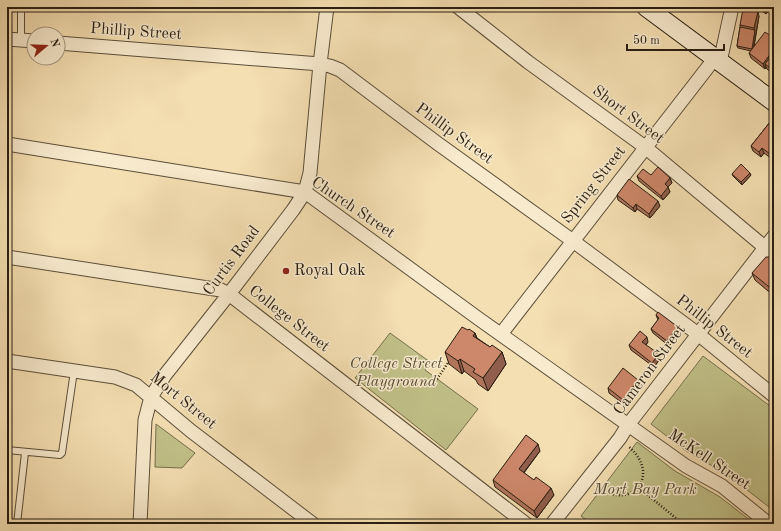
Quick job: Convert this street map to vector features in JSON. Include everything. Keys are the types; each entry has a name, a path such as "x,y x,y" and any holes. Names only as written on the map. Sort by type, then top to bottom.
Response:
{"street":[{"name":"Curtis Road","path":"140,524 145,420 150,397 165,375 229,294 305,192 310,173 327,7"},
{"name":"Short Street","path":"458,7 528,62 645,147 770,251"},
{"path":"646,7 774,102"},
{"name":"Spring Street","path":"501,334 645,147 717,60 732,7"},
{"path":"7,39 26,41"},
{"name":"Phillip Street","path":"66,44 320,64 340,70 698,334 774,396"},
{"name":"Church Street","path":"7,144 305,192 628,425"},
{"name":"Cameron Street","path":"552,524 620,438 628,425 698,334 770,251 774,236"},
{"name":"College Street","path":"7,257 221,290 229,294 526,524"},
{"name":"Mort Street","path":"7,361 123,379 136,385 191,431 313,524"},
{"name":"McKell Street","path":"628,425 686,466 722,486 769,524"}],"lane":[{"path":"21,7 26,31"},
{"path":"7,450 58,456 62,453 74,371"},
{"path":"17,524 25,452"}],"path":[{"path":"437,379 454,355"},
{"path":"588,478 599,488 611,495 621,496 631,493 638,487 644,476 643,465 637,454 620,438"},
{"path":"638,487 683,524"}],"green space":[{"name":"College Street Playground","path":"390,333 430,362 425,370 478,409 446,450 355,378"},
{"path":"703,356 774,409 774,511 737,482 686,451 651,424"},
{"path":"156,424 195,453 182,468 155,467"},
{"name":"Mort Bay Park","path":"637,442 675,471 720,497 755,524 592,524 581,516"}],"building":[{"path":"743,9 758,11 754,28 740,25"},
{"path":"740,27 755,30 752,49 737,46"},
{"path":"765,32 774,38 774,49 763,64 749,53"},
{"path":"774,52 774,71 765,64"},
{"path":"774,117 774,150 773,149 770,154 762,148 759,152 751,146"},
{"path":"741,164 750,173 741,182 732,174"},
{"path":"658,167 670,178 665,184 668,187 661,196 637,176 643,169 651,175"},
{"path":"629,179 658,201 649,214 636,204 633,208 617,195"},
{"path":"766,257 770,257 774,260 774,291 752,273"},
{"path":"658,312 678,327 667,341 651,329 659,318 656,315"},
{"path":"462,327 475,333 473,336 490,347 492,345 502,352 483,378 473,372 475,369 460,359 458,361 445,352"},
{"path":"640,331 647,337 642,342 659,354 652,363 629,345"},
{"path":"623,368 638,380 623,400 608,388"},
{"path":"526,435 538,444 519,469 534,480 536,477 551,488 534,511 493,480"}],"place":[{"name":"Royal Oak","path":"286,271"}]}
